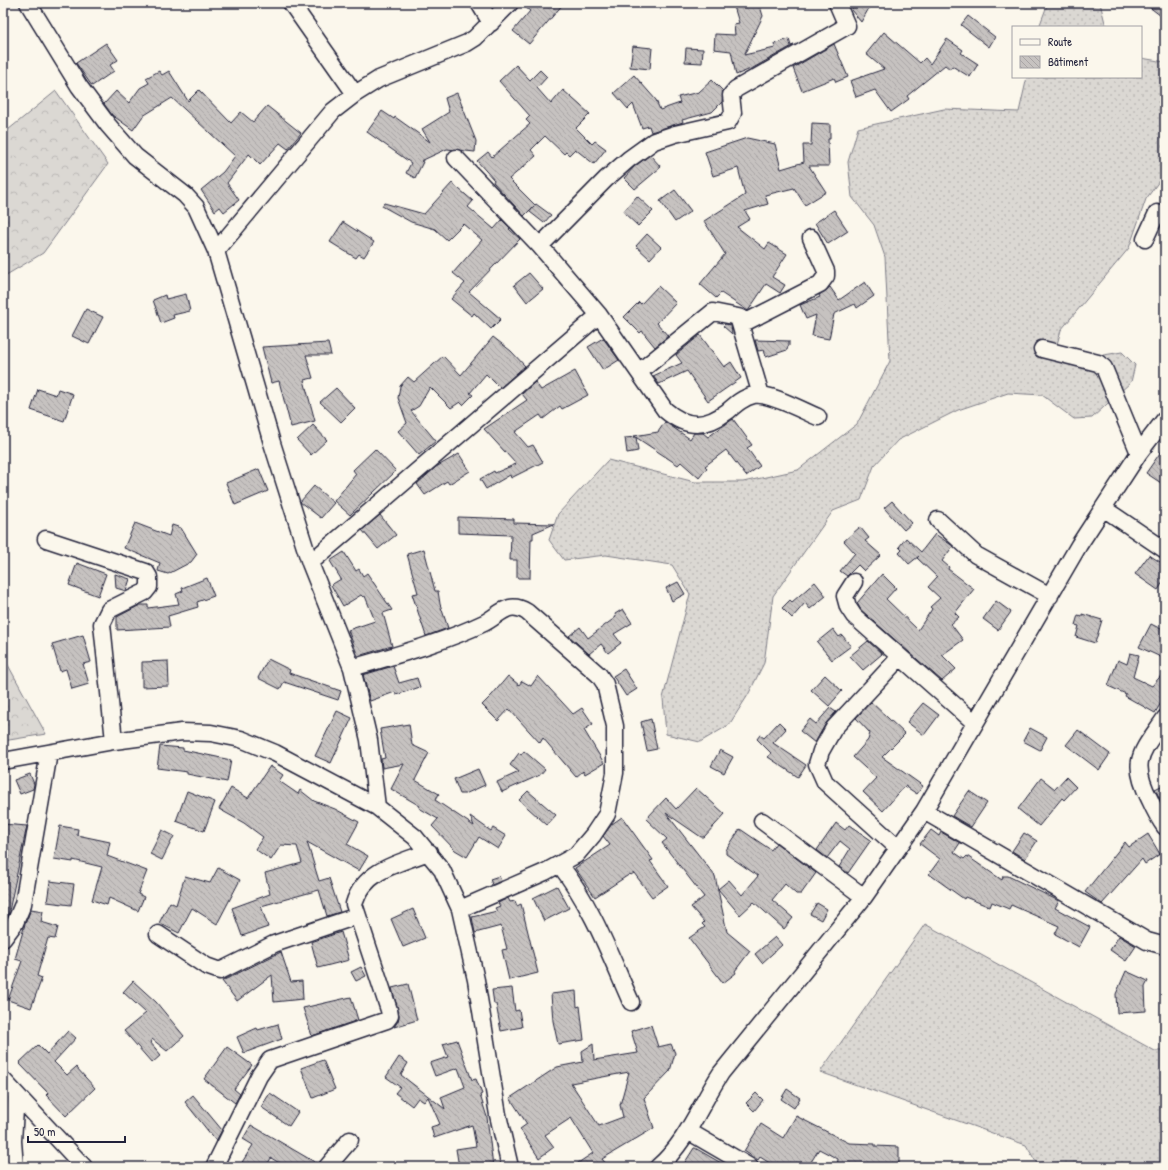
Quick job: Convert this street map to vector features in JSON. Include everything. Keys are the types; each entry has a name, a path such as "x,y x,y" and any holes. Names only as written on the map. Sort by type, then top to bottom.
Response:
{"street":[{"path":"28,3 79,86 108,125 135,156 185,195 196,207 216,251 272,443 310,563 352,668 368,740 377,807"},
{"path":"291,3 354,94"},
{"path":"479,3 491,23"},
{"path":"216,251 333,111 354,94 403,68 462,45 475,38 510,3"},
{"path":"540,246 571,213 629,159 654,141 675,134 728,122 733,113 731,95 736,89 847,26 837,3"},
{"path":"456,158 540,246 599,315 665,410 676,420 689,424 706,424 718,418 744,398 761,395 818,417"},
{"path":"1144,239 1157,213 1165,216"},
{"path":"639,372 713,312 738,317 748,321 820,284 824,280 826,271 811,238"},
{"path":"310,563 599,315"},
{"path":"738,317 761,395"},
{"path":"1042,349 1098,363 1104,368 1139,453"},
{"path":"658,1167 669,1157 688,1131 706,1095 721,1073 864,897 924,811 1103,508 1139,453 1165,419"},
{"path":"1103,508 1165,550"},
{"path":"938,520 976,555 1050,596"},
{"path":"46,539 146,572 149,577 149,587 145,592 109,610 102,624 114,741"},
{"path":"854,582 845,596 848,607 854,616 975,723"},
{"path":"352,668 420,647 484,623 509,608 519,607 527,612 599,675 605,684 615,726 615,773 607,814 593,835 576,855 560,865 460,909"},
{"path":"898,848 824,782 817,764 821,751 834,728 900,657"},
{"path":"1165,718 1143,750 1138,767 1142,786 1165,827"},
{"path":"3,761 114,741 182,732 211,733 241,739 275,753 377,807 415,837 429,852 442,870 460,909 476,980 498,1114 510,1167"},
{"path":"3,939 15,923 23,904 49,753"},
{"path":"924,811 1147,941 1165,946"},
{"path":"762,821 864,897"},
{"path":"214,1167 264,1066 270,1060 388,1020 390,1016 389,1010 354,904 357,894 373,875 429,852"},
{"path":"560,865 576,886 588,908 631,1002"},
{"path":"158,934 206,966 220,971 274,944 357,916"},
{"path":"3,1080 84,1167"},
{"path":"15,1167 13,1141 16,1094"},
{"path":"688,1131 750,1167"},
{"path":"327,1167 350,1140"}],"green space":[{"path":"1048,3 1100,3 1106,26 1039,26"},
{"path":"1142,58 1165,62 1165,173 1146,199 1129,248 1061,330 1056,348 1067,361 1122,352 1135,365 1131,382 1092,418 1074,419 1042,395 1008,393 958,410 898,440 874,466 861,500 833,511 773,596 764,663 748,695 729,725 700,742 666,734 663,698 690,594 672,565 606,555 564,560 549,540 558,514 608,460 695,482 743,482 798,470 857,424 890,361 885,257 874,225 852,197 848,162 858,128 944,109 1019,112 1027,78 1142,78"},
{"path":"56,91 108,164 43,253 3,277 3,134"},
{"path":"3,656 46,734 3,741"},
{"path":"925,924 1155,1051 1165,1051 1165,1167 1039,1167 1026,1145 820,1072"}],"building":[{"path":"520,3 564,3 529,44 513,31 530,11"},
{"path":"733,3 759,3 763,16 744,55 775,48 774,44 789,39 791,46 794,45 753,68 736,75 731,51 714,49 715,34 735,35 734,24 739,23"},
{"path":"857,3 872,3 861,22 851,10"},
{"path":"1144,3 1165,3 1165,19"},
{"path":"968,16 995,37 989,47 961,25"},
{"path":"884,32 920,63 925,58 930,64 947,39 963,50 961,53 978,64 970,77 952,66 950,69 945,65 907,96 909,99 891,112 875,90 856,97 850,81 884,69 866,54"},
{"path":"106,43 118,60 110,65 114,71 92,86 76,63"},
{"path":"834,44 848,77 836,82 834,78 802,91 793,68"},
{"path":"633,46 652,48 650,69 630,67"},
{"path":"686,48 703,49 702,63 685,62"},
{"path":"516,65 530,80 540,70 547,77 537,88 551,104 563,90 590,114 576,128 592,144 595,141 606,149 594,164 575,149 569,155 566,152 564,154 545,136 531,150 536,156 509,179 535,205 536,204 551,215 544,223 530,212 534,206 524,216 493,182 494,180 477,161 488,152 492,157 530,124 526,120 530,116 499,81"},
{"path":"159,71 162,75 169,71 188,101 199,90 231,123 241,112 253,122 267,106 301,133 288,149 280,143 260,165 249,154 227,183 239,200 224,212 220,207 215,211 201,190 223,172 235,156 172,98 143,116 133,130 112,115 104,104 116,91 129,103 140,88 149,83 146,78"},
{"path":"634,75 656,100 660,110 680,103 678,97 699,92 712,80 723,91 722,102 712,112 682,120 683,122 651,132 649,126 642,128 633,104 628,109 614,93"},
{"path":"457,93 476,141 475,152 447,149 421,161 423,162 415,178 406,173 411,163 367,132 382,111 394,119 395,117 430,142 422,129 449,112 445,98"},
{"path":"812,123 830,124 830,139 828,139 829,166 809,166 826,192 805,205 794,188 765,195 768,204 745,211 750,219 737,227 765,249 769,243 787,254 772,277 785,285 780,293 766,284 748,311 721,293 716,298 700,284 725,254 704,221 745,195 738,168 713,176 705,152 747,138 775,144 781,169 804,162 803,145 811,145"},
{"path":"650,155 661,167 635,189 624,178 635,166"},
{"path":"452,183 473,201 468,207 494,229 502,220 520,239 469,292 501,319 491,329 474,313 472,316 451,299 465,283 453,273 482,240 463,224 447,240 435,229 411,222 382,206 384,203 424,214"},
{"path":"675,190 691,211 675,222 660,201"},
{"path":"637,196 653,211 638,226 623,212"},
{"path":"834,210 848,231 828,244 815,223"},
{"path":"343,222 374,242 364,257 359,254 356,258 330,242"},
{"path":"647,234 661,247 650,259 636,246"},
{"path":"529,273 543,289 527,302 514,285"},
{"path":"865,282 874,296 857,308 855,304 834,314 829,339 812,336 816,315 806,319 800,305 820,297 819,295 830,287 839,300"},
{"path":"658,286 676,303 657,323 668,336 655,347 642,331 640,333 624,317 639,302 641,304"},
{"path":"186,294 190,311 173,315 174,318 161,323 153,300 165,295 166,299"},
{"path":"86,309 103,317 89,344 72,336"},
{"path":"725,324 731,325 732,334 723,326"},
{"path":"700,335 724,367 731,362 741,378 708,401 687,371 659,384 653,376 682,363 676,355"},
{"path":"493,337 511,351 525,366 500,388 486,374 470,393 473,395 463,405 460,402 451,408 430,387 419,406 411,411 436,441 419,455 398,431 407,423 398,398 400,386 408,377 414,382 443,356 461,375"},
{"path":"603,338 619,360 603,370 588,347"},
{"path":"755,340 789,341 789,346 787,350 766,357 764,350 758,351"},
{"path":"328,343 331,355 306,355 313,378 304,380 315,421 291,427 279,381 271,383 262,347"},
{"path":"575,371 588,395 562,409 560,406 543,419 540,415 515,432 528,447 533,445 543,462 511,478 510,475 486,489 480,479 494,471 495,473 516,464 484,429 527,400 522,394 535,382 541,390"},
{"path":"336,388 355,408 341,422 320,402"},
{"path":"38,389 56,395 58,389 73,394 64,421 31,410"},
{"path":"733,419 752,445 747,448 760,466 746,476 726,450 705,466 707,468 699,478 681,462 678,465 634,436 658,432 665,422 690,439 694,433 703,433 708,437"},
{"path":"313,425 327,440 311,455 297,440"},
{"path":"636,437 638,451 627,453 625,438"},
{"path":"1165,446 1165,478 1161,483 1146,473"},
{"path":"375,449 396,471 350,515 334,501 356,474 353,470"},
{"path":"459,454 470,471 449,484 447,481 425,495 417,484 436,467"},
{"path":"259,469 268,491 235,505 226,483"},
{"path":"314,486 334,503 321,518 300,502"},
{"path":"892,501 912,523 904,530 884,508"},
{"path":"380,515 396,535 378,549 362,530"},
{"path":"458,517 514,519 514,523 554,524 533,533 533,539 531,539 530,578 517,578 517,560 510,560 511,535 458,533"},
{"path":"135,523 169,536 172,525 181,528 197,554 191,562 168,574 158,571 160,563 124,548"},
{"path":"860,527 869,538 865,541 881,555 864,571 858,565 847,576 840,571 855,553 844,541"},
{"path":"935,534 953,546 942,561 949,567 948,569 974,589 955,613 959,617 951,624 963,640 942,655 956,669 942,681 861,610 857,603 882,574 896,588 886,599 918,630 932,609 930,607 940,598 928,587 937,577 917,558 919,556 909,564 899,553 902,550 899,547 906,538 921,552"},
{"path":"424,549 435,591 438,591 440,604 448,628 426,636 412,594 418,593 407,554"},
{"path":"344,552 356,571 359,569 363,576 367,573 392,610 383,613 392,646 358,656 348,630 375,621 365,596 363,597 361,595 343,606 331,585 341,579 330,561"},
{"path":"1149,555 1165,565 1165,579 1158,590 1135,574"},
{"path":"77,563 106,574 98,596 69,585"},
{"path":"115,574 130,579 126,591 116,588"},
{"path":"207,578 214,596 197,602 198,607 168,616 170,627 117,630 117,617 140,605 148,605 148,608 179,604 176,594 183,591 182,588"},
{"path":"678,582 685,594 672,601 666,588"},
{"path":"815,582 826,596 810,609 805,603 792,618 782,608 790,600 792,602"},
{"path":"996,601 1011,612 998,630 983,619"},
{"path":"623,609 632,623 614,634 621,643 608,653 601,644 589,654 569,636 580,627 588,638 616,617 615,614"},
{"path":"1082,614 1102,620 1095,643 1076,637 1079,626 1075,625 1078,615 1082,616"},
{"path":"1151,624 1165,631 1165,659 1139,647"},
{"path":"833,629 839,637 842,635 851,646 832,660 817,642"},
{"path":"83,635 91,662 83,664 89,684 72,689 66,669 60,671 52,644"},
{"path":"868,641 882,654 863,670 850,656"},
{"path":"1130,653 1139,655 1133,677 1152,686 1165,671 1165,696 1155,713 1125,696 1126,694 1108,686 1118,660 1127,664"},
{"path":"268,659 290,670 289,673 341,691 338,700 284,682 280,689 258,678"},
{"path":"168,661 169,686 142,687 142,662"},
{"path":"393,666 399,683 417,678 420,687 396,695 395,692 370,701 363,675"},
{"path":"624,669 637,689 626,696 613,676"},
{"path":"825,675 842,691 829,706 811,690"},
{"path":"508,676 519,685 522,681 531,686 538,676 573,714 582,708 593,724 584,730 604,763 585,774 583,771 576,777 543,738 540,743 509,709 498,721 482,705"},
{"path":"871,702 905,734 882,757 923,786 917,794 905,786 883,811 863,792 876,778 853,757 868,740 870,733 856,718"},
{"path":"923,703 939,715 924,735 907,722"},
{"path":"830,708 836,712 826,723 815,743 800,731 810,719 816,724"},
{"path":"337,711 352,718 331,763 315,756"},
{"path":"651,719 657,749 647,751 641,722"},
{"path":"779,722 786,729 773,743 806,765 798,777 768,757 771,753 757,739 760,735 764,738"},
{"path":"409,724 412,745 429,753 415,780 439,794 435,800 474,826 470,816 491,831 493,828 506,836 498,849 479,837 467,857 455,850 432,826 438,819 419,808 420,806 391,789 404,764 382,768 381,759 385,758 380,729"},
{"path":"1030,728 1047,737 1040,750 1023,741"},
{"path":"1078,730 1110,754 1099,770 1066,745"},
{"path":"160,746 183,748 183,750 231,760 227,782 187,774 187,772 157,768"},
{"path":"720,750 733,757 724,773 711,766"},
{"path":"524,751 545,769 540,775 502,792 497,782 519,772 510,765 519,753 521,755"},
{"path":"270,766 283,775 279,781 298,794 300,790 314,801 335,809 359,822 347,844 368,856 359,871 307,842 319,881 329,878 340,912 327,916 319,890 261,906 268,927 242,936 232,908 270,894 265,873 302,863 297,846 281,845 271,860 255,849 263,837 244,823 219,809 231,788 248,798"},
{"path":"478,769 485,785 465,794 460,794 454,779"},
{"path":"30,774 34,784 33,789 20,794 14,780"},
{"path":"1066,777 1076,787 1064,800 1062,798 1039,826 1018,809 1041,778 1055,789"},
{"path":"1165,784 1165,809 1155,789"},
{"path":"696,788 725,814 704,837 701,837 666,813 715,876 727,932 750,951 735,971 736,973 723,983 689,938 705,927 702,924 704,922 691,907 704,897 662,843 667,839 646,819 666,798 676,809"},
{"path":"187,791 215,802 204,831 176,821"},
{"path":"528,791 556,815 547,825 519,800"},
{"path":"969,791 987,803 971,827 952,816"},
{"path":"622,817 653,860 650,861 668,886 652,897 634,873 631,875 630,874 595,897 575,868 610,845 603,836 612,824"},
{"path":"836,823 845,830 849,825 871,840 848,873 839,867 850,849 840,841 827,858 817,850"},
{"path":"3,824 27,826 8,916 3,915"},
{"path":"60,826 78,829 77,835 110,842 107,856 147,871 138,894 144,897 138,911 109,898 107,905 92,900 102,867 73,860 73,862 54,859"},
{"path":"740,829 771,850 776,843 816,873 801,894 796,894 785,884 772,900 793,918 784,929 754,902 740,915 718,889 729,880 742,895 758,876 726,854 726,850"},
{"path":"162,830 174,836 162,860 150,854"},
{"path":"931,830 939,836 941,832 960,843 954,852 964,859 967,856 1002,880 1003,876 1008,876 1059,901 1055,908 1090,927 1079,947 1055,934 1059,926 1011,905 1009,909 992,902 990,907 965,897 964,899 929,874 940,859 920,844"},
{"path":"1024,833 1037,841 1025,859 1012,851"},
{"path":"1148,834 1160,854 1145,864 1142,859 1102,904 1085,892 1125,842 1129,847"},
{"path":"218,868 240,880 217,924 192,908 179,933 159,923 170,902 176,905 185,876 210,883"},
{"path":"499,876 501,881 492,885 490,879"},
{"path":"50,881 74,884 71,905 47,902"},
{"path":"557,886 569,908 544,921 533,898"},
{"path":"508,898 510,902 515,901 517,906 521,904 538,973 509,980 502,950 507,949 501,926 475,933 472,917 497,911 495,908 500,906 498,903"},
{"path":"817,903 827,909 821,920 810,914"},
{"path":"31,909 43,911 41,922 58,927 55,939 48,938 37,976 42,978 31,1008 8,1000 22,961 15,959"},
{"path":"413,909 425,938 403,947 391,919"},
{"path":"341,932 349,960 318,968 311,942"},
{"path":"1119,936 1136,946 1126,961 1110,950"},
{"path":"775,937 782,945 762,963 755,954"},
{"path":"281,952 291,982 302,981 303,999 274,1002 272,975 237,1001 222,981"},
{"path":"361,967 366,976 356,981 351,972"},
{"path":"1126,971 1148,981 1145,987 1146,1011 1117,1013 1116,994"},
{"path":"133,981 156,1002 184,1036 167,1051 152,1039 150,1042 161,1055 152,1063 124,1031 146,1013 123,992"},
{"path":"408,984 417,1020 394,1027 398,1021 399,1015 392,988"},
{"path":"512,988 515,1011 519,1010 522,1027 501,1031 492,990"},
{"path":"576,991 577,1007 580,1006 584,1040 558,1044 553,1021 551,994"},
{"path":"351,997 358,1020 312,1036 303,1008"},
{"path":"278,1024 282,1039 244,1053 237,1037 257,1028 258,1030"},
{"path":"651,1025 658,1047 671,1044 675,1053 670,1071 644,1098 654,1128 602,1159 609,1167 572,1167 593,1153 571,1118 545,1135 554,1147 539,1158 520,1129 527,1124 510,1098 557,1067 583,1062 582,1051 593,1044 594,1060 638,1053 631,1031","holes":["629,1072 620,1105 623,1117 599,1126 571,1083"]},
{"path":"68,1031 76,1038 54,1062 67,1075 76,1067 95,1088 66,1116 46,1095 48,1093 19,1063 38,1045 47,1054"},
{"path":"457,1040 472,1080 476,1079 482,1094 480,1095 487,1117 493,1167 459,1167 456,1149 476,1146 472,1125 434,1138 431,1127 440,1124 428,1097 424,1102 418,1098 412,1106 395,1093 400,1087 386,1077 399,1057 408,1063 401,1075 445,1109 441,1097 465,1087 458,1068 435,1076 430,1063 448,1057 443,1044"},
{"path":"227,1047 252,1065 234,1089 240,1094 235,1103 204,1079"},
{"path":"323,1060 335,1089 313,1098 301,1068"},
{"path":"787,1089 800,1098 794,1108 781,1099"},
{"path":"270,1093 298,1112 289,1126 261,1107"},
{"path":"756,1093 763,1100 754,1111 746,1103"},
{"path":"193,1095 222,1130 216,1141 185,1102"},
{"path":"796,1116 849,1143 899,1147 899,1167 837,1167 838,1159 819,1149 808,1167 776,1167 760,1157 758,1160 744,1151 761,1124 783,1138"},
{"path":"251,1125 318,1164 318,1167 286,1167 271,1158 266,1167 239,1167 253,1145 243,1139"},
{"path":"695,1148 728,1167 682,1167"}]}
